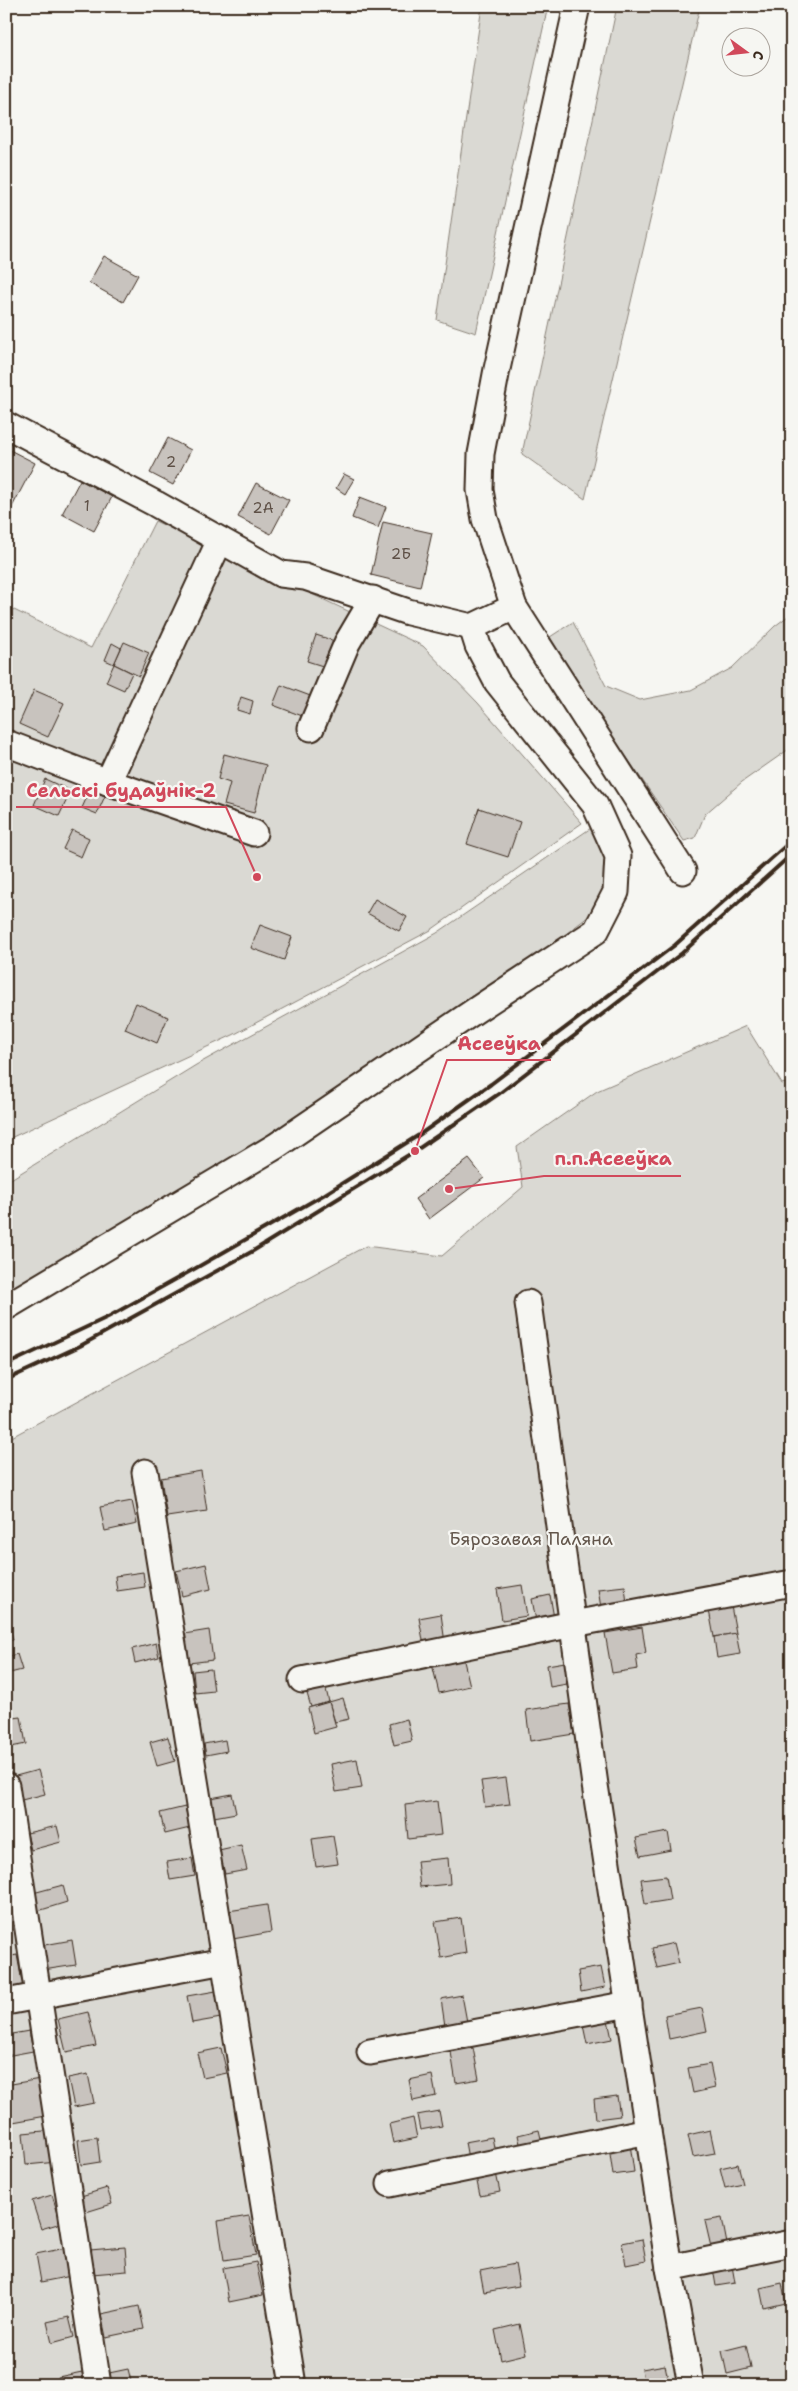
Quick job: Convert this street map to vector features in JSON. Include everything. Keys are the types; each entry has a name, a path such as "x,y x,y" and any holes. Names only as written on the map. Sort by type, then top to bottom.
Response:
{"street":[{"path":"577,6 497,369 481,454 480,490 485,519 514,607 683,870"},
{"path":"6,425 281,574 305,577 408,612 472,627 514,607"},
{"path":"108,782 220,540"},
{"path":"311,728 347,643 374,599"},
{"path":"6,1307 276,1146 596,931 616,892 618,856 595,805 497,682 478,646 472,627"},
{"path":"6,743 108,782 254,833"},
{"path":"528,1303 573,1624 648,2131 669,2268 691,2385"},
{"path":"145,1472 292,2385"},
{"path":"302,1680 573,1624 792,1583"},
{"path":"6,1786 98,2385"},
{"path":"6,2002 224,1961"},
{"path":"370,2052 629,2004"},
{"path":"390,2184 648,2131"},
{"path":"669,2268 792,2243"}],"green space":[{"path":"482,6 548,6 476,333 437,320"},
{"path":"617,6 700,6 585,499 522,454"},
{"path":"155,521 423,646 478,703 582,823 431,930 233,1035 6,1140 6,606 91,648"},
{"path":"792,613 792,747 742,782 705,814 695,838 684,841 597,714 550,637 573,622 606,686 640,700 691,690 732,668 775,626"},
{"path":"591,828 605,857 606,886 589,916 553,944 205,1177 6,1294 6,1182 196,1065 437,933"},
{"name":"Бярозавая Паляна","path":"746,1026 782,1084 792,1081 792,2385 6,2385 6,1440 366,1246 442,1256 523,1187 517,1147 597,1091"}],"building":[{"path":"104,256 138,275 123,302 89,283"},
{"path":"168,438 191,450 173,485 150,473"},
{"path":"6,448 35,463 11,509 6,507"},
{"path":"344,474 354,479 345,494 336,488"},
{"path":"80,480 112,497 94,531 62,514"},
{"path":"256,483 289,500 271,534 238,517"},
{"path":"360,497 386,507 378,528 352,518"},
{"path":"383,522 432,533 420,587 371,575"},
{"path":"316,635 338,642 329,668 307,661"},
{"path":"124,642 149,653 139,676 114,664"},
{"path":"112,643 121,648 114,664 105,660"},
{"path":"114,664 132,673 124,690 106,682"},
{"path":"281,685 313,697 305,717 273,705"},
{"path":"34,690 64,703 48,737 19,724"},
{"path":"241,697 253,701 250,714 237,710"},
{"path":"224,754 266,765 254,813 224,805 230,783 218,779"},
{"path":"45,779 71,791 59,816 34,805"},
{"path":"90,790 105,796 97,814 82,808"},
{"path":"479,808 520,822 508,857 467,844"},
{"path":"72,830 89,838 81,857 63,849"},
{"path":"375,899 407,917 399,931 367,913"},
{"path":"260,925 292,937 284,960 251,948"},
{"path":"136,1003 168,1017 157,1043 125,1029"},
{"path":"469,1159 484,1178 429,1219 415,1199"},
{"path":"201,1471 207,1511 167,1517 161,1478"},
{"path":"132,1501 137,1524 105,1531 100,1507"},
{"path":"206,1564 211,1589 182,1596 176,1571"},
{"path":"143,1572 145,1587 117,1591 115,1576"},
{"path":"522,1585 527,1616 502,1620 497,1589"},
{"path":"625,1586 627,1604 601,1608 598,1589"},
{"path":"550,1595 554,1618 536,1621 532,1599"},
{"path":"731,1606 736,1633 714,1637 709,1610"},
{"path":"6,1614 13,1640 6,1642"},
{"path":"441,1614 445,1643 424,1646 419,1618"},
{"path":"642,1627 646,1653 636,1655 638,1669 612,1673 605,1633"},
{"path":"209,1630 213,1660 189,1663 184,1634"},
{"path":"736,1633 740,1654 717,1658 714,1637"},
{"path":"156,1643 159,1657 135,1663 132,1649"},
{"path":"17,1654 22,1670 6,1674 6,1657"},
{"path":"463,1657 470,1686 439,1693 432,1664"},
{"path":"565,1662 567,1684 550,1687 547,1665"},
{"path":"211,1669 214,1691 195,1693 193,1671"},
{"path":"325,1685 329,1702 311,1707 306,1690"},
{"path":"343,1698 349,1719 335,1722 329,1702"},
{"path":"329,1702 336,1727 314,1733 308,1708"},
{"path":"569,1704 574,1734 530,1741 526,1710"},
{"path":"21,1717 26,1744 11,1747 6,1719"},
{"path":"407,1719 412,1741 394,1745 389,1724"},
{"path":"168,1737 175,1761 157,1766 150,1742"},
{"path":"225,1740 227,1751 206,1755 204,1744"},
{"path":"357,1759 362,1788 336,1792 331,1764"},
{"path":"38,1770 45,1794 18,1801 12,1777"},
{"path":"506,1778 510,1804 485,1807 481,1781"},
{"path":"232,1794 236,1813 214,1817 211,1798"},
{"path":"437,1801 441,1835 408,1839 405,1805"},
{"path":"185,1807 190,1828 165,1834 160,1813"},
{"path":"57,1826 61,1842 31,1850 27,1833"},
{"path":"668,1832 671,1850 640,1856 636,1838"},
{"path":"333,1836 338,1864 316,1867 312,1839"},
{"path":"241,1845 247,1870 225,1874 219,1850"},
{"path":"192,1858 195,1876 170,1880 167,1862"},
{"path":"448,1858 450,1884 420,1887 417,1861"},
{"path":"666,1876 670,1900 645,1904 641,1879"},
{"path":"63,1885 67,1902 38,1911 33,1893"},
{"path":"267,1905 271,1932 233,1939 228,1911"},
{"path":"461,1918 466,1953 441,1958 435,1922"},
{"path":"72,1940 76,1965 43,1970 39,1946"},
{"path":"674,1943 679,1963 657,1968 652,1948"},
{"path":"17,1955 23,1987 6,1990 6,1957"},
{"path":"601,1967 605,1987 581,1992 578,1971"},
{"path":"216,1991 221,2018 192,2023 187,1996"},
{"path":"462,1995 467,2022 445,2026 441,1999"},
{"path":"702,2008 707,2031 669,2039 665,2015"},
{"path":"88,2012 96,2046 66,2052 58,2019"},
{"path":"608,2020 612,2039 587,2044 583,2025"},
{"path":"29,2031 33,2051 6,2056 6,2035"},
{"path":"221,2048 227,2073 203,2078 197,2053"},
{"path":"473,2048 479,2079 456,2083 451,2052"},
{"path":"710,2064 715,2088 693,2093 688,2068"},
{"path":"88,2074 94,2103 74,2107 68,2078"},
{"path":"432,2075 436,2096 413,2101 409,2080"},
{"path":"40,2079 46,2116 13,2122 6,2085"},
{"path":"617,2096 620,2116 596,2119 594,2099"},
{"path":"439,2111 442,2126 420,2130 417,2115"},
{"path":"413,2118 417,2138 393,2143 389,2124"},
{"path":"54,2130 57,2162 26,2165 23,2133"},
{"path":"539,2130 543,2147 522,2152 518,2135"},
{"path":"710,2130 715,2153 693,2157 688,2135"},
{"path":"97,2137 100,2162 81,2165 78,2140"},
{"path":"492,2137 496,2158 469,2164 465,2142"},
{"path":"630,2144 634,2172 613,2175 609,2147"},
{"path":"738,2164 743,2184 725,2188 720,2168"},
{"path":"496,2173 500,2192 480,2196 476,2177"},
{"path":"107,2188 112,2204 86,2212 81,2196"},
{"path":"52,2195 61,2223 41,2229 32,2201"},
{"path":"249,2216 256,2255 224,2260 218,2221"},
{"path":"722,2218 727,2244 711,2247 705,2221"},
{"path":"642,2239 646,2261 626,2265 622,2243"},
{"path":"125,2247 127,2271 92,2274 90,2250"},
{"path":"66,2248 71,2276 41,2282 36,2254"},
{"path":"731,2260 735,2283 716,2286 712,2263"},
{"path":"256,2262 263,2295 229,2302 223,2268"},
{"path":"515,2264 519,2286 484,2292 480,2271"},
{"path":"782,2283 786,2303 764,2308 760,2288"},
{"path":"139,2306 144,2329 106,2337 101,2314"},
{"path":"69,2317 74,2337 52,2343 47,2322"},
{"path":"520,2324 526,2354 501,2360 495,2330"},
{"path":"746,2345 751,2368 727,2374 722,2351"},
{"path":"665,2365 669,2384 645,2385 642,2369"},
{"path":"128,2369 132,2385 112,2385 109,2373"},
{"path":"82,2372 84,2385 59,2385 58,2377"},
{"path":"614,2382 615,2385 597,2385"}],"railway":[{"path":"6,1365 108,1317 196,1268 325,1194 419,1135 491,1084 675,945 792,840"},
{"path":"6,1380 80,1346 253,1251 415,1151 500,1093 682,953 792,854"}],"place":[{"name":"Сельскі будаўнік-2","path":"257,877"},
{"name":"Асееўка","path":"415,1151"},
{"name":"п.п.Асееўка","path":"449,1189"}]}
